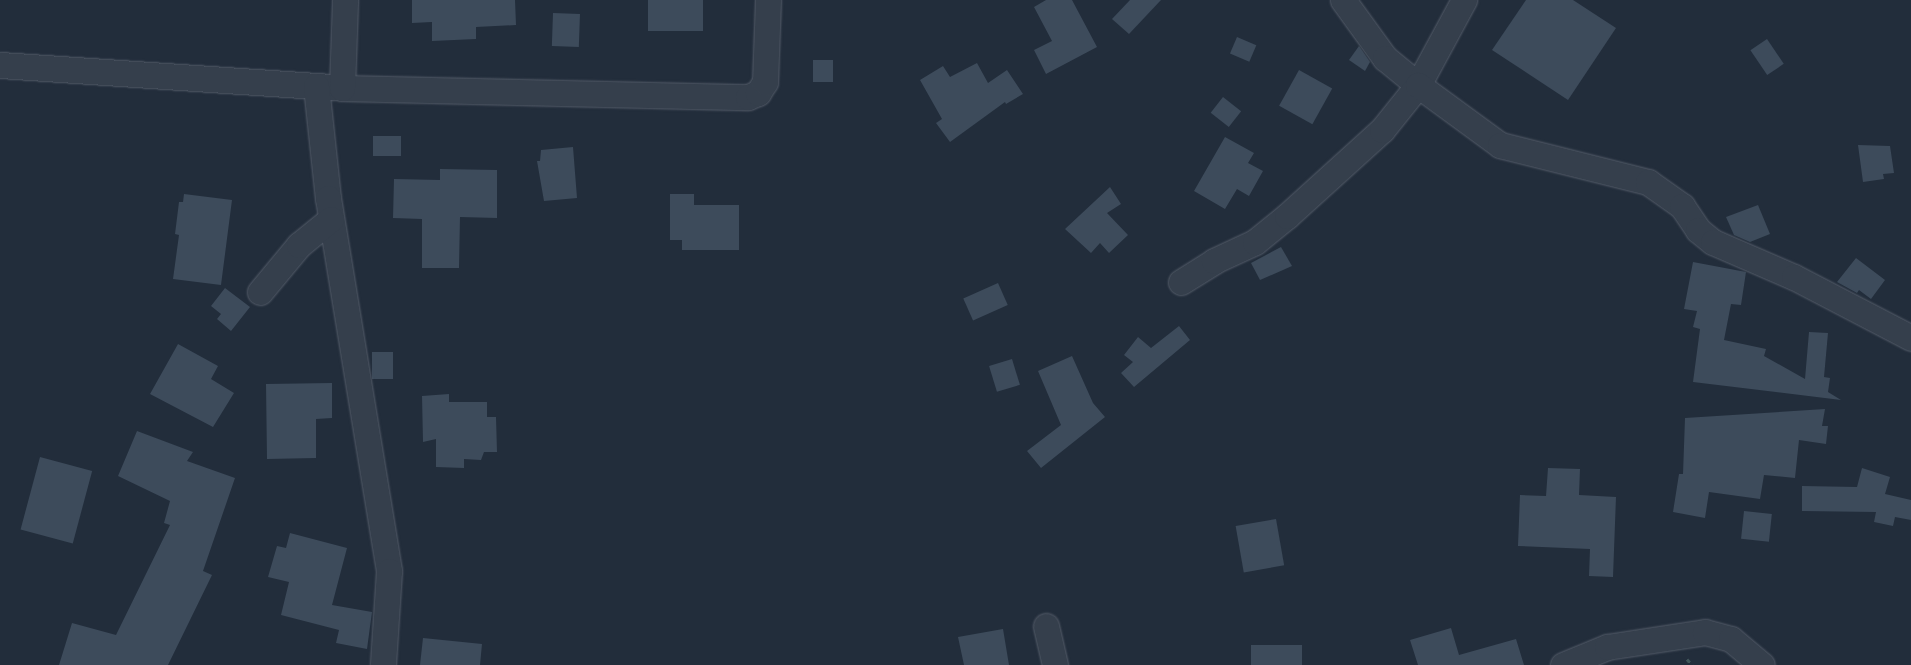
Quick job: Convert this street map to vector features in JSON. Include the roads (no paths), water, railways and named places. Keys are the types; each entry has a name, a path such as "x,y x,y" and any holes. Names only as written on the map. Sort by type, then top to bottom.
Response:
{"street":[{"path":"342,88 345,0"},
{"path":"0,65 342,88 748,98 758,93 765,82 768,0"},
{"path":"1343,0 1385,58 1418,85 1500,145 1648,182 1682,206 1698,230 1713,242 1794,277 1911,338"},
{"path":"1181,282 1214,261 1255,242 1288,216 1382,130 1418,85 1464,0"},
{"path":"316,86 331,219 389,571 383,665"},
{"path":"260,292 299,245 331,219"},
{"path":"1046,626 1055,665"},
{"path":"1563,665 1607,647 1705,632 1731,638 1762,665"}]}
